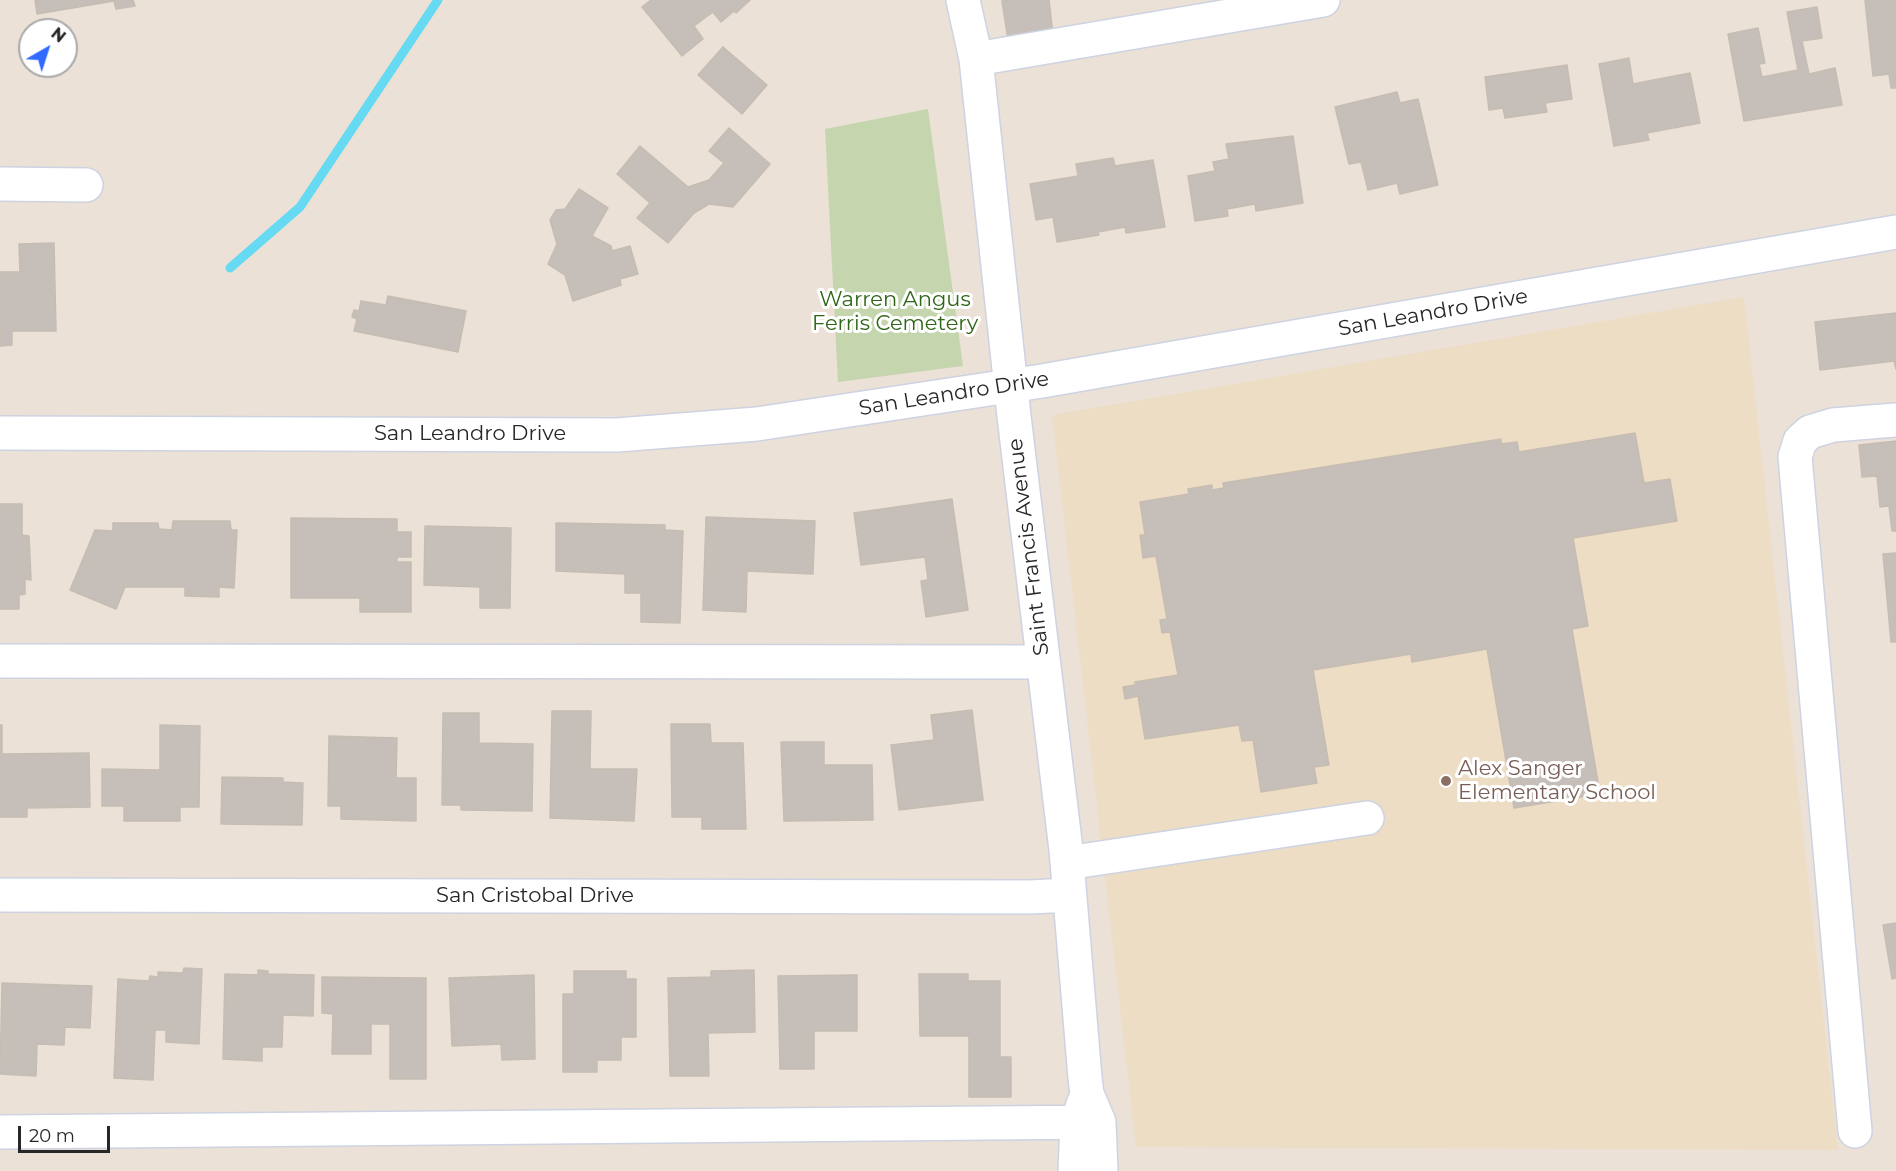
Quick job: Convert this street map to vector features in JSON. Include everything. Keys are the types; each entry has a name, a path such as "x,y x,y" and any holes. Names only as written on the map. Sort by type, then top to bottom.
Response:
{"street":[{"name":"Saint Francis Avenue","path":"963,0 976,59 1010,385 1068,879 1088,1113 1101,1171"},
{"path":"976,59 1323,0"},
{"path":"0,184 86,185"},
{"name":"San Leandro Drive","path":"0,433 617,435 757,424 1010,385 1896,232"},
{"path":"1855,1131 1795,457 1800,441 1810,432 1833,425 1896,420"},
{"path":"0,661 1043,662"},
{"name":"San Cristobal Drive","path":"0,895 1030,897 1068,879 1367,818"},
{"name":"Saint Francis Avenue","path":"1075,1171 1088,1113"},
{"path":"0,1132 1088,1113"}],"shaded area":[{"name":"Alex Sanger Elementary School","path":"1744,297 1838,1150 1136,1147 1052,415"}],"green space":[{"name":"Warren Angus Ferris Cemetery","path":"928,109 963,366 838,382 825,129"}],"building":[{"path":"35,0 133,0 135,6 116,9 114,1 37,14"},
{"path":"651,0 750,0 736,13 734,11 721,22 713,12 694,26 703,39 682,56 642,7"},
{"path":"1049,0 1053,34 1008,40 1002,1"},
{"path":"1865,0 1896,0 1896,88 1891,88 1889,74 1873,76"},
{"path":"1817,7 1822,38 1802,41 1809,74 1835,68 1842,105 1744,121 1728,34 1758,28 1765,63 1759,64 1762,77 1798,70 1787,12"},
{"path":"723,47 767,85 742,114 698,75"},
{"path":"1629,58 1633,84 1690,73 1700,123 1647,133 1649,140 1614,146 1599,64"},
{"path":"1567,65 1572,99 1545,103 1547,112 1505,118 1503,108 1489,110 1485,77"},
{"path":"1397,92 1400,103 1418,99 1438,185 1400,194 1397,183 1368,190 1361,162 1349,164 1335,107"},
{"path":"729,128 770,164 733,207 709,204 694,213 668,243 637,218 650,203 617,174 640,146 688,187 709,180 724,163 709,151"},
{"path":"1293,136 1303,203 1256,211 1255,204 1227,209 1228,216 1195,221 1188,176 1215,171 1213,162 1229,159 1226,144"},
{"path":"1113,158 1115,166 1153,160 1165,227 1126,233 1125,227 1098,232 1099,235 1057,242 1053,217 1036,220 1030,184 1078,176 1076,164"},
{"path":"579,189 608,208 592,236 611,246 612,251 630,246 638,274 620,279 621,285 573,301 565,275 548,264 557,244 550,220 556,210 565,209"},
{"path":"54,243 56,331 12,331 12,345 0,346 0,272 20,272 19,244"},
{"path":"388,296 466,311 458,352 354,331 357,319 352,317 354,310 359,311 361,301 386,305"},
{"path":"1896,313 1896,369 1894,361 1820,370 1815,322"},
{"path":"1635,433 1644,483 1670,479 1677,521 1573,538 1588,626 1572,629 1600,794 1514,808 1487,649 1412,662 1411,654 1313,670 1329,765 1314,767 1317,783 1261,792 1253,740 1242,741 1239,725 1145,739 1138,696 1125,699 1123,687 1135,685 1135,682 1178,675 1170,632 1162,633 1160,620 1167,619 1156,556 1143,558 1140,535 1145,535 1140,502 1189,494 1188,489 1212,485 1212,490 1224,488 1223,483 1501,439 1501,444 1517,442 1519,452"},
{"path":"1896,441 1896,531 1892,531 1889,506 1880,507 1877,476 1862,477 1859,445"},
{"path":"952,499 968,610 926,617 921,581 928,580 925,557 861,565 854,513"},
{"path":"0,504 22,504 22,535 29,536 31,580 25,579 25,594 19,595 19,609 0,609"},
{"path":"706,517 815,521 813,574 747,571 746,612 703,610"},
{"path":"291,518 397,519 397,532 411,532 411,557 397,557 397,562 411,562 411,612 360,612 360,598 291,598"},
{"path":"173,521 230,521 231,530 237,530 234,588 219,587 219,597 185,596 185,587 125,587 116,609 70,590 95,530 113,531 113,523 158,523 159,529 172,530"},
{"path":"556,523 665,525 665,530 683,531 680,623 641,622 641,593 625,593 625,574 556,571"},
{"path":"425,526 511,528 510,608 480,608 480,587 424,585"},
{"path":"1896,553 1896,642 1891,642 1883,554"},
{"path":"972,710 983,800 899,810 891,745 934,740 931,715"},
{"path":"552,711 591,711 590,769 637,769 634,821 550,818"},
{"path":"443,713 479,713 479,743 533,744 532,811 461,810 461,805 442,805"},
{"path":"671,724 710,724 711,743 743,743 746,829 702,829 702,817 672,817"},
{"path":"0,725 2,725 2,754 89,753 90,807 27,808 27,817 0,817"},
{"path":"160,725 200,726 199,807 180,807 180,821 124,821 124,806 102,806 102,769 160,770"},
{"path":"329,736 397,738 396,778 416,778 416,821 341,819 341,806 328,806"},
{"path":"781,742 824,742 824,765 872,765 873,820 784,821"},
{"path":"222,777 283,778 283,782 303,783 302,825 221,824"},
{"path":"1896,923 1896,978 1892,979 1883,925"},
{"path":"184,968 202,969 199,1044 166,1042 166,1030 155,1030 153,1080 114,1078 118,979 149,981 150,976 158,977 158,972 183,973"},
{"path":"258,970 268,971 268,974 314,975 313,1016 283,1015 282,1047 262,1047 262,1061 223,1059 225,974 258,975"},
{"path":"754,970 755,1032 708,1033 709,1076 670,1076 668,978 711,977 711,971"},
{"path":"574,971 626,971 626,979 636,979 636,1037 621,1037 621,1060 597,1060 597,1072 563,1072 563,994 574,994"},
{"path":"919,974 968,974 968,981 1000,981 1000,1057 1011,1057 1011,1097 969,1097 969,1036 920,1036"},
{"path":"534,975 535,1059 502,1060 501,1044 452,1046 449,978"},
{"path":"857,975 857,1031 814,1031 814,1069 780,1069 778,976"},
{"path":"322,977 426,978 426,1079 390,1079 390,1024 371,1024 371,1054 332,1054 333,1014 322,1013"},
{"path":"2,983 92,986 90,1028 65,1027 64,1045 37,1044 36,1076 0,1074"}],"waterway":[{"path":"230,268 300,207 438,0"}],"place":[{"name":"Alex Sanger Elementary School","path":"1446,781"}]}
